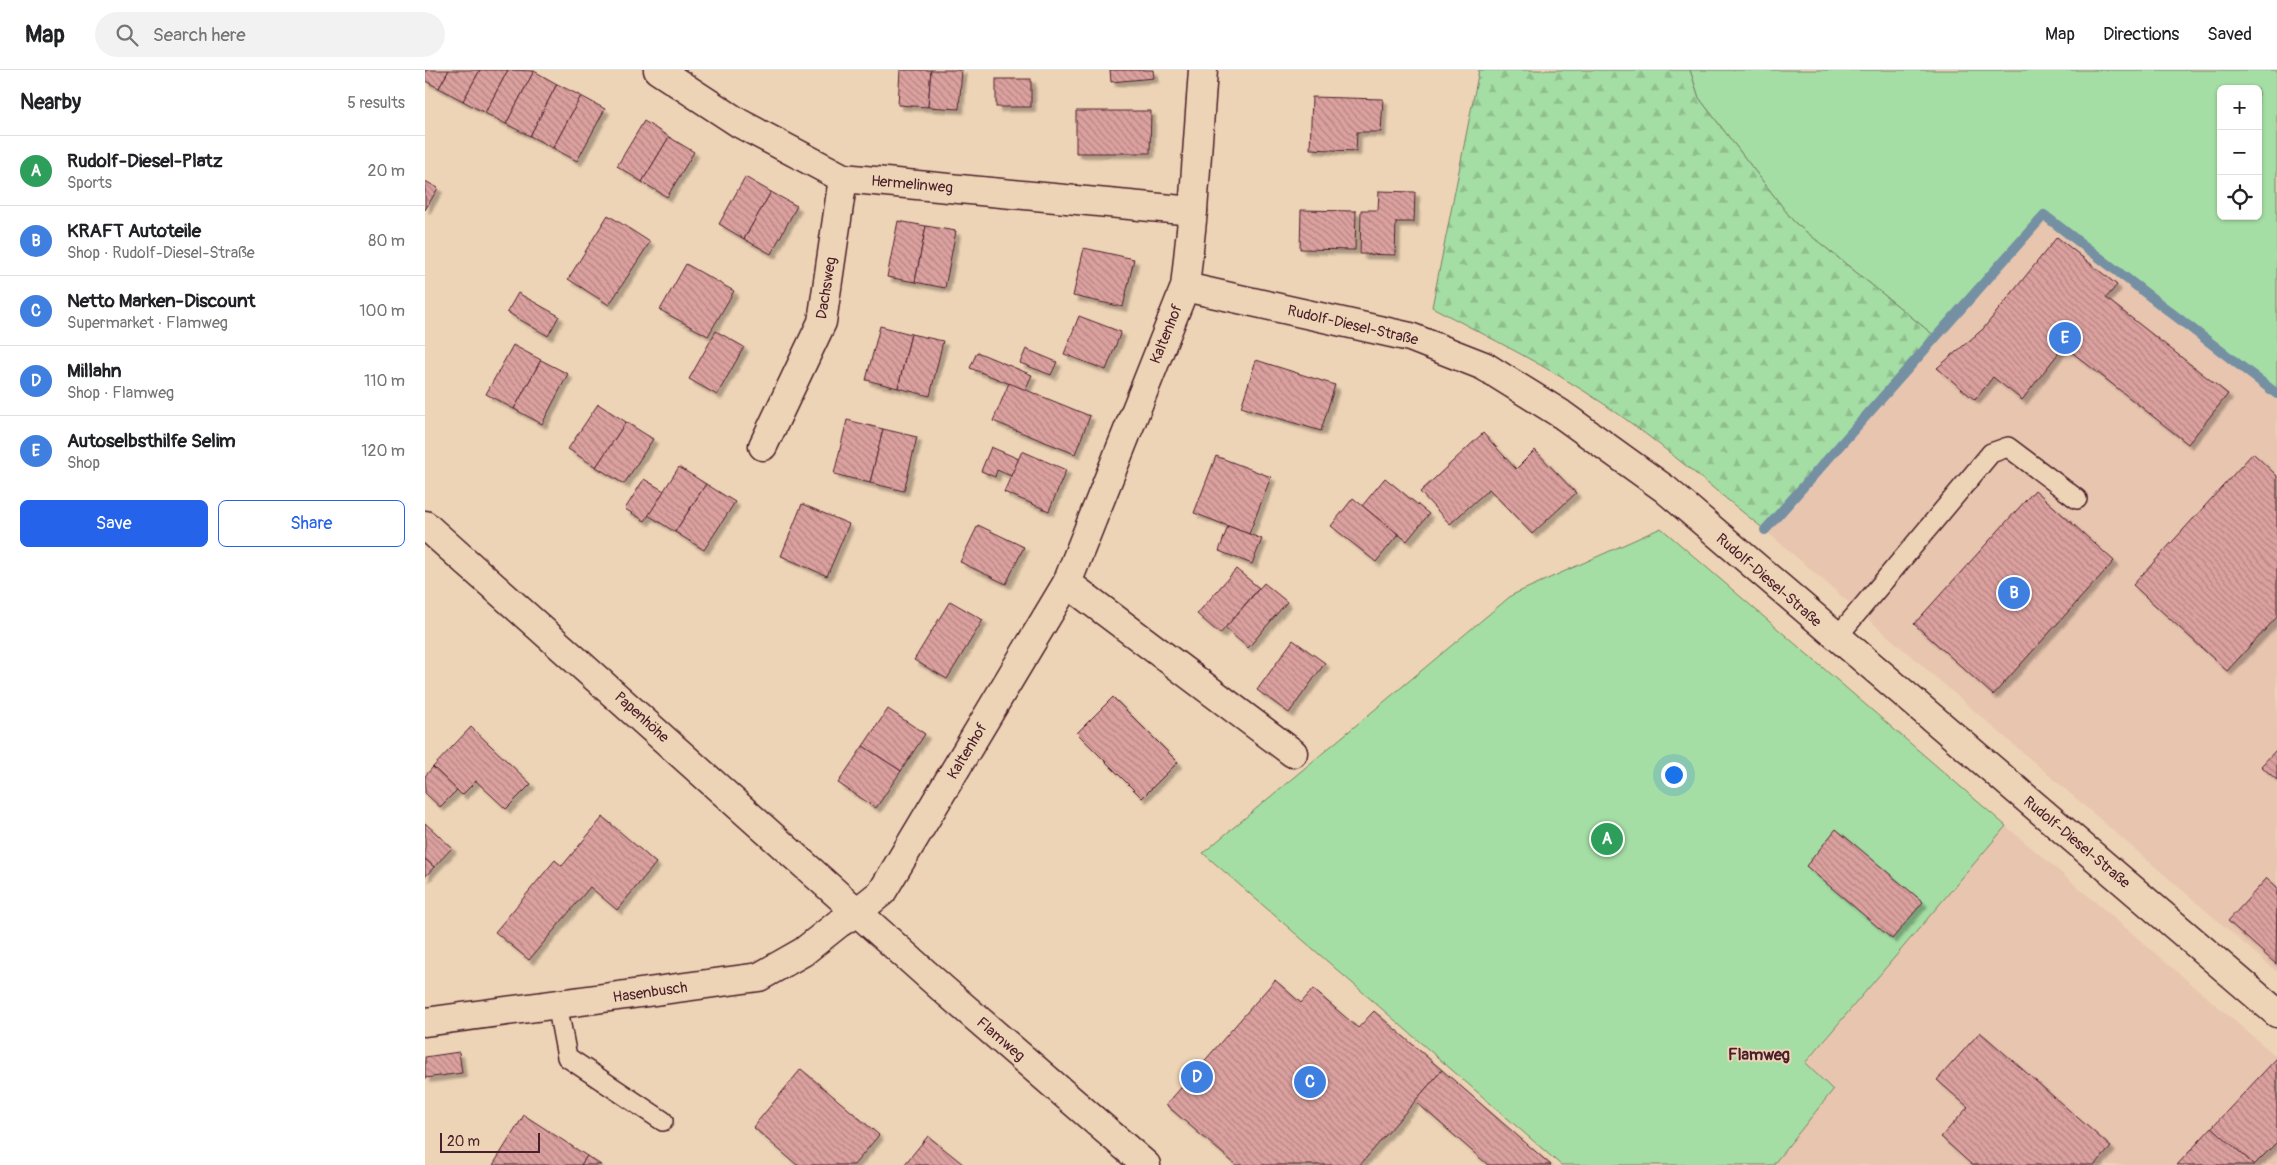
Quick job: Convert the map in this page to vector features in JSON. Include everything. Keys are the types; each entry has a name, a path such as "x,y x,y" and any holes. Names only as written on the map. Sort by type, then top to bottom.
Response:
{"street":[{"name":"Hermelinweg","path":"658,70 739,123 843,178 1193,211"},
{"name":"Kaltenhof","path":"857,912 882,892 1067,583 1185,287 1193,211 1203,70"},
{"name":"Dachsweg","path":"763,446 822,322 843,178"},
{"name":"Rudolf-Diesel-Straße","path":"1185,287 1410,336 1484,366 1561,414 1665,489 2277,1013"},
{"name":"Papenhöhe","path":"425,524 857,912"},
{"path":"1067,583 1293,753"},
{"name":"Hasenbusch","path":"425,1022 759,977 803,952 838,924 857,912"},
{"name":"Flamweg","path":"857,912 1146,1165"}],"lane":[{"path":"1837,637 1991,453 2008,447 2077,499"},
{"path":"557,1004 567,1057 663,1121"}],"shaded area":[{"path":"2044,215 2277,394 2277,972 1765,530"},
{"path":"2006,826 2277,1057 2277,1165 1773,1165 1833,1090 1805,1064"}],"green space":[{"path":"1479,70 1690,70 1699,98 1794,222 1936,337 1765,530 1666,449 1604,404 1541,365 1432,307"},
{"path":"1690,70 2277,70 2277,394 2045,215 1936,337 1794,222 1699,98"},
{"path":"1661,528 2006,826 1805,1063 1833,1090 1773,1165 1561,1165 1203,853 1512,595"}],"building":[{"path":"425,70 449,70 439,88 425,81"},
{"path":"449,70 480,70 463,101 439,88"},
{"path":"480,70 508,70 485,113 463,101"},
{"path":"508,70 534,71 506,124 485,113"},
{"path":"900,70 931,70 928,107 898,105"},
{"path":"931,70 962,70 959,109 928,107"},
{"path":"1110,70 1153,70 1154,78 1111,82"},
{"path":"534,71 557,84 530,136 506,124"},
{"path":"996,79 1031,79 1031,107 996,107"},
{"path":"557,84 581,96 553,148 530,136"},
{"path":"581,96 605,109 577,161 553,148"},
{"path":"1312,97 1383,99 1381,132 1357,132 1356,151 1310,149"},
{"path":"1076,111 1151,111 1150,153 1076,153"},
{"path":"644,121 669,137 642,182 617,166"},
{"path":"669,137 694,152 667,197 642,182"},
{"path":"745,177 771,192 744,239 719,224"},
{"path":"425,181 438,188 425,210"},
{"path":"1379,191 1415,192 1414,222 1396,222 1395,255 1360,254 1361,210 1378,210"},
{"path":"771,192 797,206 771,254 744,239"},
{"path":"1301,210 1356,211 1355,250 1300,249"},
{"path":"608,215 650,242 609,305 568,279"},
{"path":"898,221 926,226 915,282 887,277"},
{"path":"926,226 956,231 945,288 915,282"},
{"path":"2057,237 2117,285 2106,298 2228,394 2188,444 2064,346 2022,400 1993,377 1975,400 1937,368 1983,329"},
{"path":"1084,248 1134,259 1123,307 1073,296"},
{"path":"686,264 734,291 708,336 660,310"},
{"path":"518,293 559,316 548,336 507,312"},
{"path":"1079,316 1121,332 1106,370 1064,354"},
{"path":"880,326 911,334 898,388 866,380"},
{"path":"716,331 744,347 717,395 689,379"},
{"path":"911,334 943,341 930,396 898,388"},
{"path":"513,345 541,360 514,409 486,394"},
{"path":"1026,349 1057,362 1051,375 1020,363"},
{"path":"977,352 1032,375 1025,390 970,368"},
{"path":"541,360 568,374 542,424 514,409"},
{"path":"1256,360 1335,385 1321,431 1241,407"},
{"path":"1009,383 1090,416 1075,454 993,421"},
{"path":"598,404 626,422 596,467 568,449"},
{"path":"847,420 883,429 870,483 834,474"},
{"path":"626,422 653,439 624,484 596,467"},
{"path":"883,429 917,437 904,491 870,483"},
{"path":"1483,433 1516,469 1535,450 1576,493 1532,534 1489,489 1450,524 1420,492"},
{"path":"991,447 1019,459 1011,476 997,470 995,477 981,471"},
{"path":"1022,451 1066,470 1049,511 1004,492"},
{"path":"2253,453 2277,476 2277,617 2227,671 2133,585"},
{"path":"1216,456 1271,477 1249,534 1194,513"},
{"path":"679,467 706,484 675,532 648,515"},
{"path":"1385,478 1429,514 1407,541 1362,506"},
{"path":"644,479 664,491 645,521 625,509"},
{"path":"706,484 735,502 704,550 675,532"},
{"path":"2035,490 2114,561 1993,695 1914,624"},
{"path":"1353,498 1398,535 1376,562 1331,526"},
{"path":"802,504 849,524 827,576 781,556"},
{"path":"978,525 1024,547 1006,584 960,562"},
{"path":"1228,526 1262,539 1252,564 1219,551"},
{"path":"1236,569 1259,588 1220,634 1197,614"},
{"path":"1264,583 1287,602 1248,648 1225,628"},
{"path":"950,601 983,620 947,679 914,660"},
{"path":"1293,640 1325,663 1289,713 1257,690"},
{"path":"1113,697 1178,762 1142,798 1077,733"},
{"path":"888,709 925,734 901,771 863,746"},
{"path":"471,727 531,784 506,809 476,781 462,795 433,767"},
{"path":"863,746 901,771 876,808 838,783"},
{"path":"2277,749 2277,780 2261,766"},
{"path":"433,767 457,790 440,807 425,793 425,776"},
{"path":"603,817 656,863 617,910 590,887 529,960 495,932 555,860 562,866"},
{"path":"425,823 452,848 434,867 425,859"},
{"path":"1836,829 1923,902 1892,939 1806,866"},
{"path":"425,859 434,867 425,877"},
{"path":"2267,878 2277,887 2276,964 2228,921"},
{"path":"1275,980 1301,1003 1313,989 1358,1028 1374,1011 1442,1070 1360,1165 1236,1165 1166,1105"},
{"path":"1980,1032 2111,1147 2095,1165 1972,1165 1941,1137 1968,1107 1937,1080"},
{"path":"459,1052 462,1073 425,1078 425,1057"},
{"path":"2277,1058 2277,1142 2254,1165 2212,1127"},
{"path":"801,1069 879,1135 854,1165 797,1165 753,1127"},
{"path":"1442,1070 1551,1165 1488,1165 1415,1101"},
{"path":"524,1115 587,1156 581,1165 493,1165"},
{"path":"2212,1127 2254,1165 2177,1165"},
{"path":"928,1136 964,1165 904,1165"},
{"path":"587,1156 601,1165 581,1165"}],"waterway":[{"path":"1765,530 2044,215 2277,394"}],"place":[{"name":"Autoselbsthilfe Selim","path":"2065,338"},
{"name":"KRAFT Autoteile","path":"2014,593"},
{"name":"Rudolf-Diesel-Platz","path":"1607,839"},
{"name":"Millahn","path":"1197,1077"},
{"name":"Netto Marken-Discount","path":"1310,1082"}],"district":[{"name":"Flamweg","path":"1759,1054"}]}
